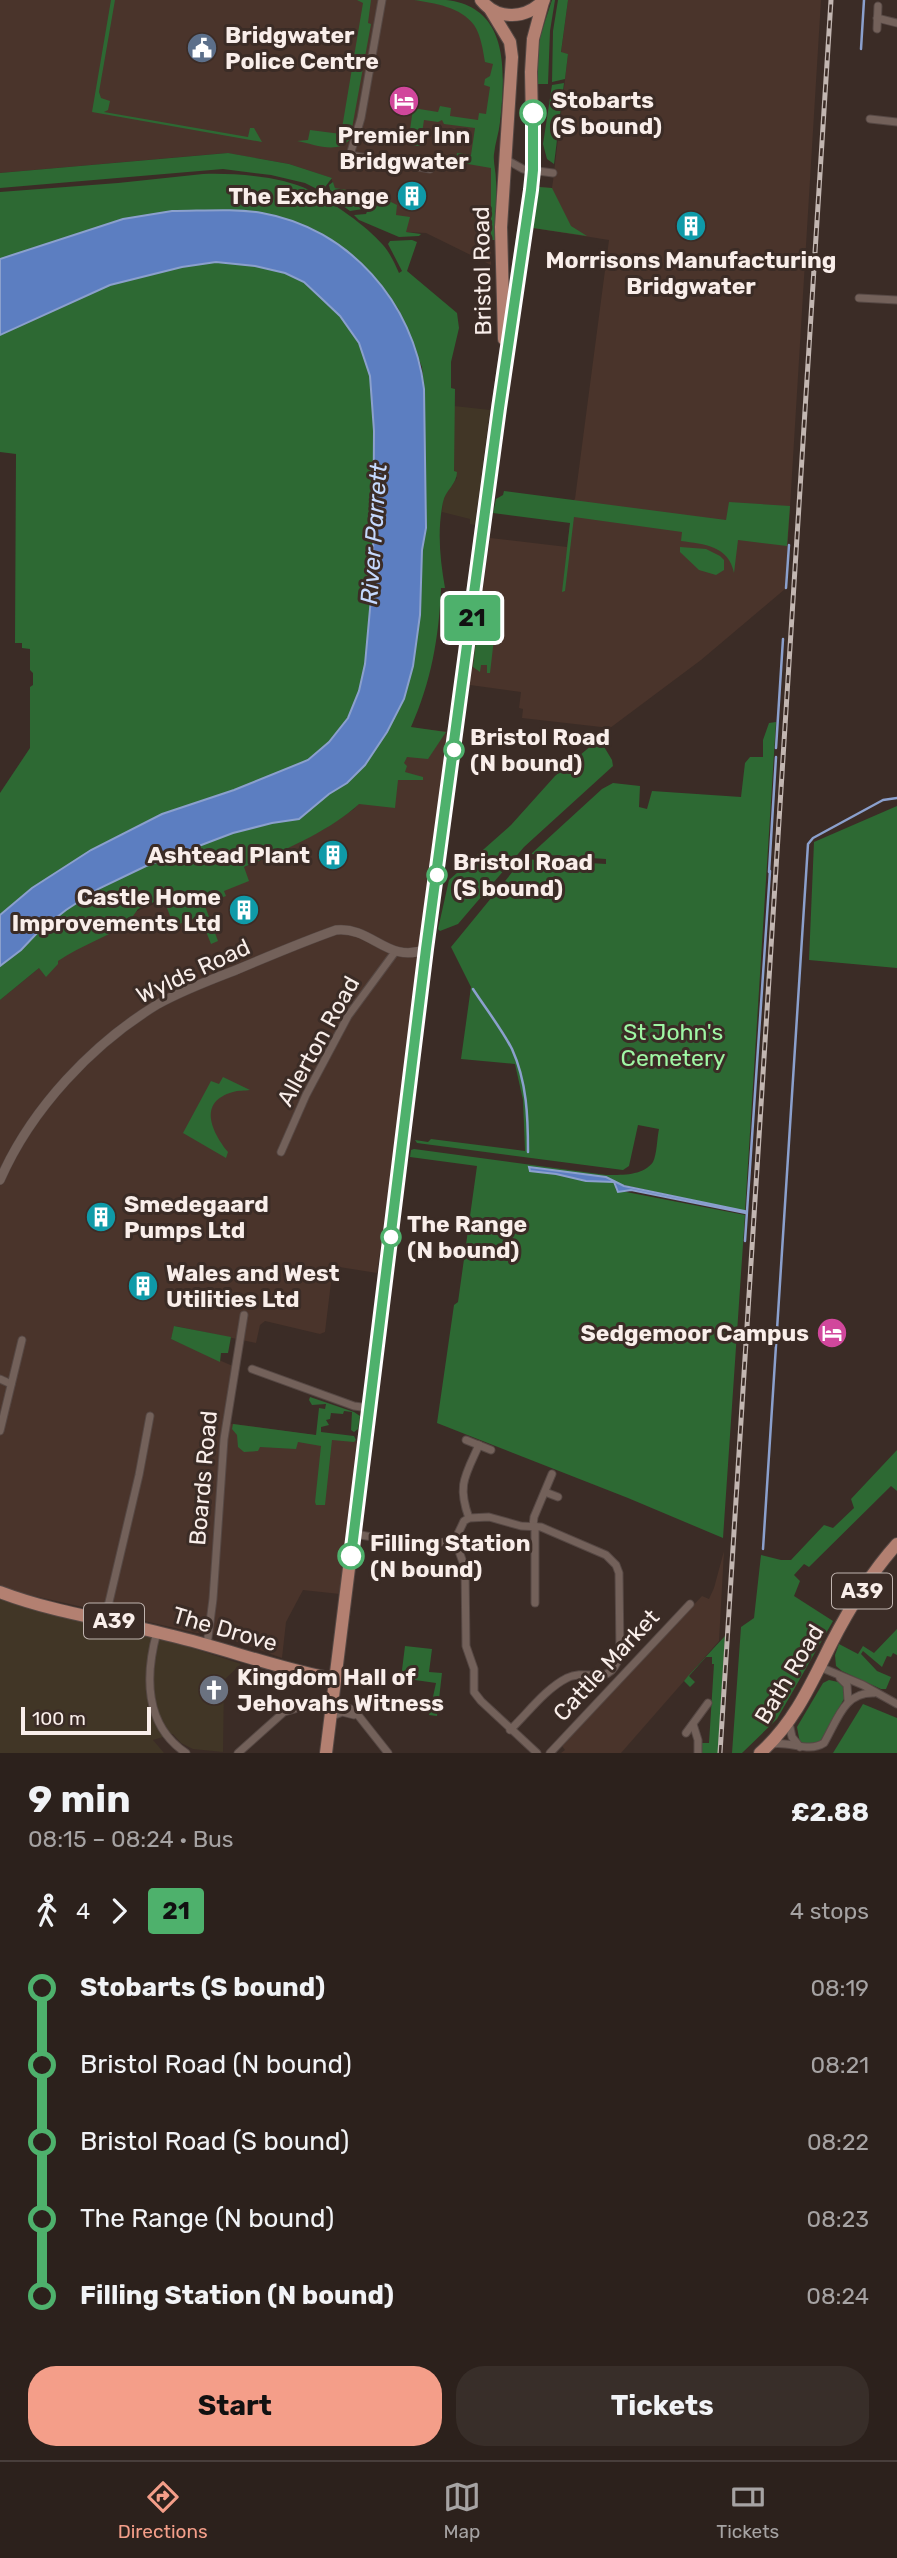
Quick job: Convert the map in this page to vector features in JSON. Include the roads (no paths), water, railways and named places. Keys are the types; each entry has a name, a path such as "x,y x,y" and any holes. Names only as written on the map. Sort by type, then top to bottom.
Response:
{"main road":[{"path":"482,3 499,13 518,15 536,8 543,1"},
{"name":"Bristol Road","path":"326,1753 426,949 533,170 532,50 543,1"},
{"name":"Bristol Road","path":"482,3 510,42 512,57 501,227 504,371"},
{"name":"Bath Road","path":"760,1753 789,1723 870,1578 897,1544"},
{"name":"The Drove","path":"0,1592 26,1601 207,1645 279,1667 334,1679"}],"street":[{"path":"382,0 361,118 350,155 430,170"},
{"path":"877,29 878,6"},
{"path":"877,18 897,23"},
{"path":"870,120 897,122"},
{"path":"505,159 523,169 553,173"},
{"path":"859,298 897,300"},
{"name":"Wylds Road","path":"0,1180 15,1149 60,1087 108,1041 159,1004 211,979 335,930 351,930 395,952"},
{"path":"395,952 412,955 426,949"},
{"name":"Allerton Road","path":"281,1152 306,1096 348,1016 395,952"},
{"name":"Boards Road","path":"207,1645 213,1599 224,1439 244,1315"},
{"path":"0,1431 22,1340"},
{"path":"251,1368 354,1406 369,1408"},
{"path":"0,1379 11,1384"},
{"path":"104,1619 139,1475 150,1416"},
{"path":"466,1440 491,1450"},
{"path":"469,1518 462,1498 463,1483 479,1445"},
{"path":"535,1603 534,1517 552,1474"},
{"path":"545,1492 558,1497"},
{"path":"510,1730 557,1684 574,1675 602,1676 611,1672 617,1664 620,1654 619,1573 616,1565 598,1552 534,1526 522,1526 489,1517 469,1518 464,1521 455,1540 465,1568 466,1646 474,1668 474,1692 492,1713 510,1730 537,1753"},
{"path":"354,1534 417,1542 442,1543 455,1540"},
{"name":"Cattle Market","path":"550,1753 690,1604"},
{"path":"157,1632 148,1672 152,1699 160,1727 167,1737 186,1753"},
{"path":"820,1667 863,1685 897,1704"},
{"path":"836,1675 847,1685 848,1700"},
{"path":"771,1744 787,1743 800,1748 818,1748 848,1700 860,1693 874,1693"},
{"path":"238,1753 284,1712 316,1703"},
{"path":"332,1703 354,1710 388,1753"},
{"path":"686,1733 708,1703"},
{"path":"330,1717 346,1712 360,1719"},
{"path":"789,1723 792,1737 800,1748"},
{"path":"694,1724 698,1753"}],"water":[{"name":"River Parrett","path":"172,211 251,211 294,221 323,235 349,253 372,274 407,327 418,357 424,389 426,528 422,550 420,615 413,666 404,699 387,732 365,765 347,783 299,819 233,833 146,866 98,889 38,932 0,966 0,915 32,888 91,850 162,814 234,790 308,760 329,742 348,718 359,691 365,664 373,576 374,431 370,376 359,343 340,316 304,282 285,273 255,266 216,262 182,267 110,285 0,335 0,259 123,219"},
{"path":"529,1167 606,1177 624,1186 745,1213 631,1190 618,1192 614,1182 586,1181 530,1171"}],"waterway":[{"path":"861,49 864,0"},
{"path":"786,588 789,545"},
{"path":"776,748 783,639"},
{"path":"769,872 776,757"},
{"path":"763,1549 808,844 813,838 883,800 897,798"},
{"path":"745,1241 770,871"},
{"path":"473,989 503,1034 517,1061 526,1100 528,1152"}],"railway":[{"path":"720,1753 831,0"}],"place":[{"name":"Bridgwater Police Centre","path":"202,48"},
{"name":"Premier Inn Bridgwater","path":"404,101"},
{"name":"Stobarts (S bound)","path":"533,113"},
{"name":"The Exchange","path":"412,196"},
{"name":"Morrisons Manufacturing Bridgwater","path":"691,226"},
{"name":"Bristol Road (N bound)","path":"454,750"},
{"name":"Ashtead Plant","path":"333,855"},
{"name":"Bristol Road (S bound)","path":"437,875"},
{"name":"Castle Home Improvements Ltd","path":"244,910"},
{"name":"Smedegaard Pumps Ltd","path":"101,1217"},
{"name":"The Range (N bound)","path":"391,1237"},
{"name":"Wales and West Utilities Ltd","path":"143,1286"},
{"name":"Sedgemoor Campus","path":"832,1333"},
{"name":"Filling Station (N bound)","path":"351,1556"},
{"name":"Kingdom Hall of Jehovahs Witness","path":"214,1690"}],"park label":[{"name":"St John's Cemetery","path":"673,1045"}]}
